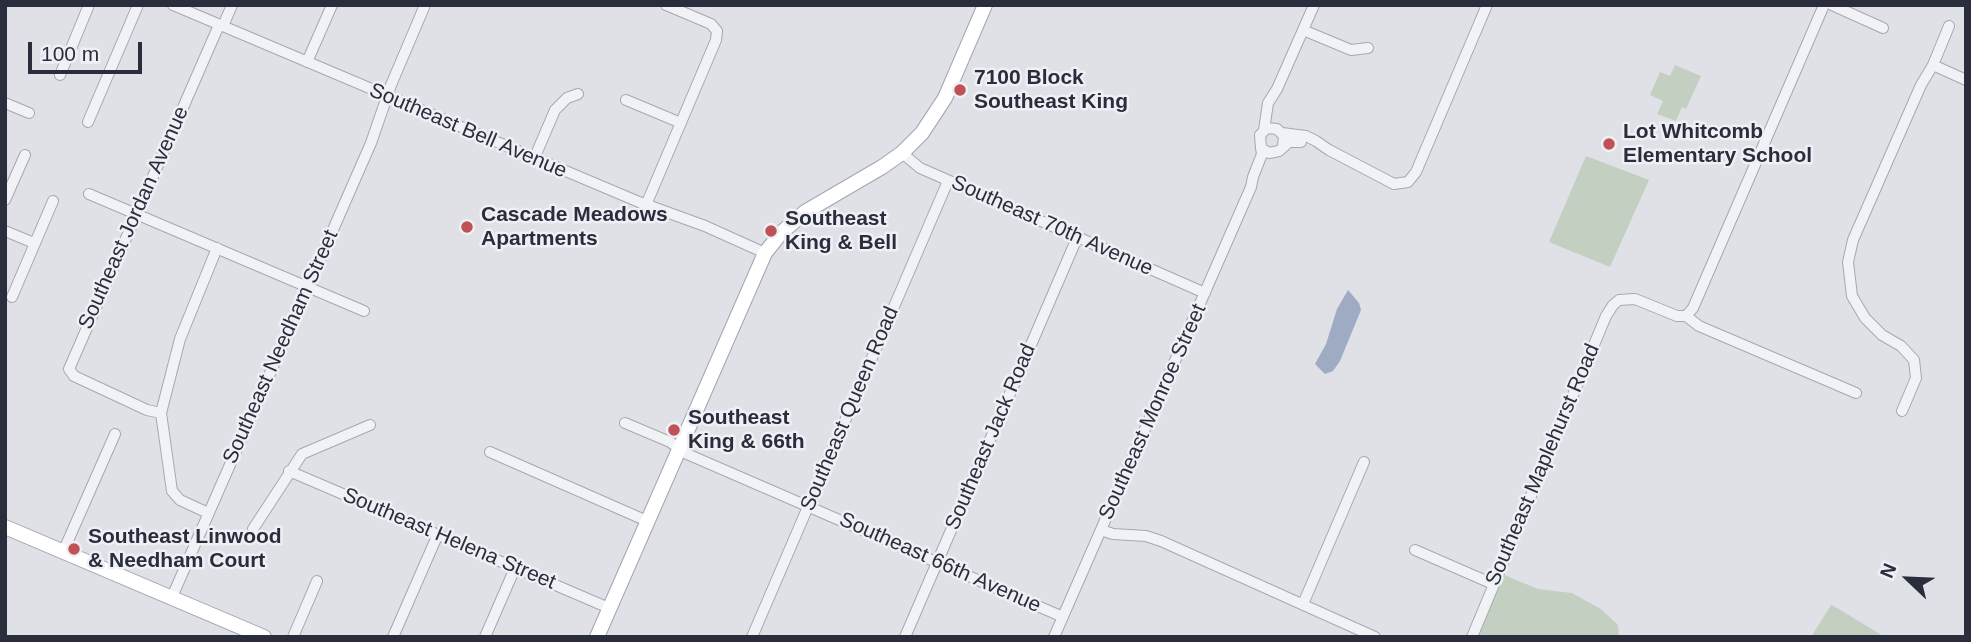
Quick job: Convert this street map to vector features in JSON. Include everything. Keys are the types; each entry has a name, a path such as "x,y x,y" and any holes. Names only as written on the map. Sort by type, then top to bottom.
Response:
{"main road":[{"path":"597,637 765,253 781,233 805,212 902,153 922,134 945,98 985,5"},
{"path":"5,527 172,597 234,631 264,637"}],"street":[{"path":"60,75 89,5"},
{"path":"88,122 138,5"},
{"name":"Southeast Bell Avenue","path":"173,5 534,159 705,226 765,253"},
{"name":"Southeast Jordan Avenue","path":"161,413 146,410 70,373 70,365 136,213 232,5"},
{"path":"307,62 332,5"},
{"name":"Southeast Needham Street","path":"172,597 371,143 425,5"},
{"path":"646,205 716,40 717,31 711,24 666,5"},
{"path":"1314,5 1277,89 1268,103 1264,130 1259,138 1261,148 1266,152 1273,153 1289,142 1300,142 1329,150"},
{"path":"1264,130 1270,127 1310,138 1391,182 1405,184 1416,172 1487,5"},
{"path":"1824,5 1693,308 1686,316 1699,326 1856,393"},
{"path":"1832,5 1883,28"},
{"path":"1902,411 1916,378 1914,360 1901,345 1882,335 1865,318 1852,296 1848,262 1853,240 1949,26"},
{"path":"1303,30 1351,50 1368,48"},
{"path":"1933,65 1966,80"},
{"path":"1277,89 1272,116 1284,139 1283,146"},
{"path":"534,159 555,110 567,98 578,94"},
{"path":"626,100 681,123"},
{"path":"5,103 29,113"},
{"name":"Southeast Monroe Street","path":"1054,637 1251,187 1262,154 1261,148"},
{"name":"Southeast 70th Avenue","path":"902,153 915,166 1205,293"},
{"name":"Southeast Monroe Street","path":"1251,187 1273,153"},
{"path":"5,200 25,155"},
{"name":"Southeast Queen Road","path":"752,637 948,181"},
{"path":"89,194 364,311"},
{"path":"12,297 53,201"},
{"path":"5,231 34,243"},
{"name":"Southeast Jack Road","path":"905,637 1077,237"},
{"path":"208,513 180,500 172,491 161,413 180,339 218,248"},
{"name":"Southeast Maplehurst Road","path":"1472,637 1609,310 1623,299 1640,300 1680,318 1686,316"},
{"name":"Southeast 66th Avenue","path":"625,423 687,454 1063,617"},
{"path":"253,529 302,454 370,425"},
{"path":"63,552 115,434"},
{"path":"490,452 647,521"},
{"path":"1303,604 1364,462"},
{"name":"Southeast Helena Street","path":"289,471 609,608"},
{"path":"1101,530 1113,534 1146,536 1161,541 1376,637"},
{"path":"393,637 438,534"},
{"path":"1415,550 1493,584"},
{"path":"485,637 515,568"},
{"path":"293,637 317,582"}],"green space":[{"path":"1675,65 1701,76 1686,109 1682,107 1676,121 1657,114 1663,101 1650,95 1660,72 1670,76"},
{"path":"1586,156 1649,180 1610,267 1549,242"},
{"path":"1502,574 1538,589 1572,593 1601,609 1618,625 1619,637 1476,637"},
{"path":"1832,605 1885,637 1811,637"}],"water":[{"path":"1348,290 1359,303 1361,310 1340,361 1333,371 1325,374 1315,364 1326,344 1337,309"}],"place":[{"name":"7100 Block Southeast King","path":"960,90"},
{"name":"Lot Whitcomb Elementary School","path":"1609,144"},
{"name":"Cascade Meadows Apartments","path":"467,227"},
{"name":"Southeast King & Bell","path":"771,231"},
{"name":"Southeast King & 66th","path":"674,430"},
{"name":"Southeast Linwood & Needham Court","path":"74,549"}]}
